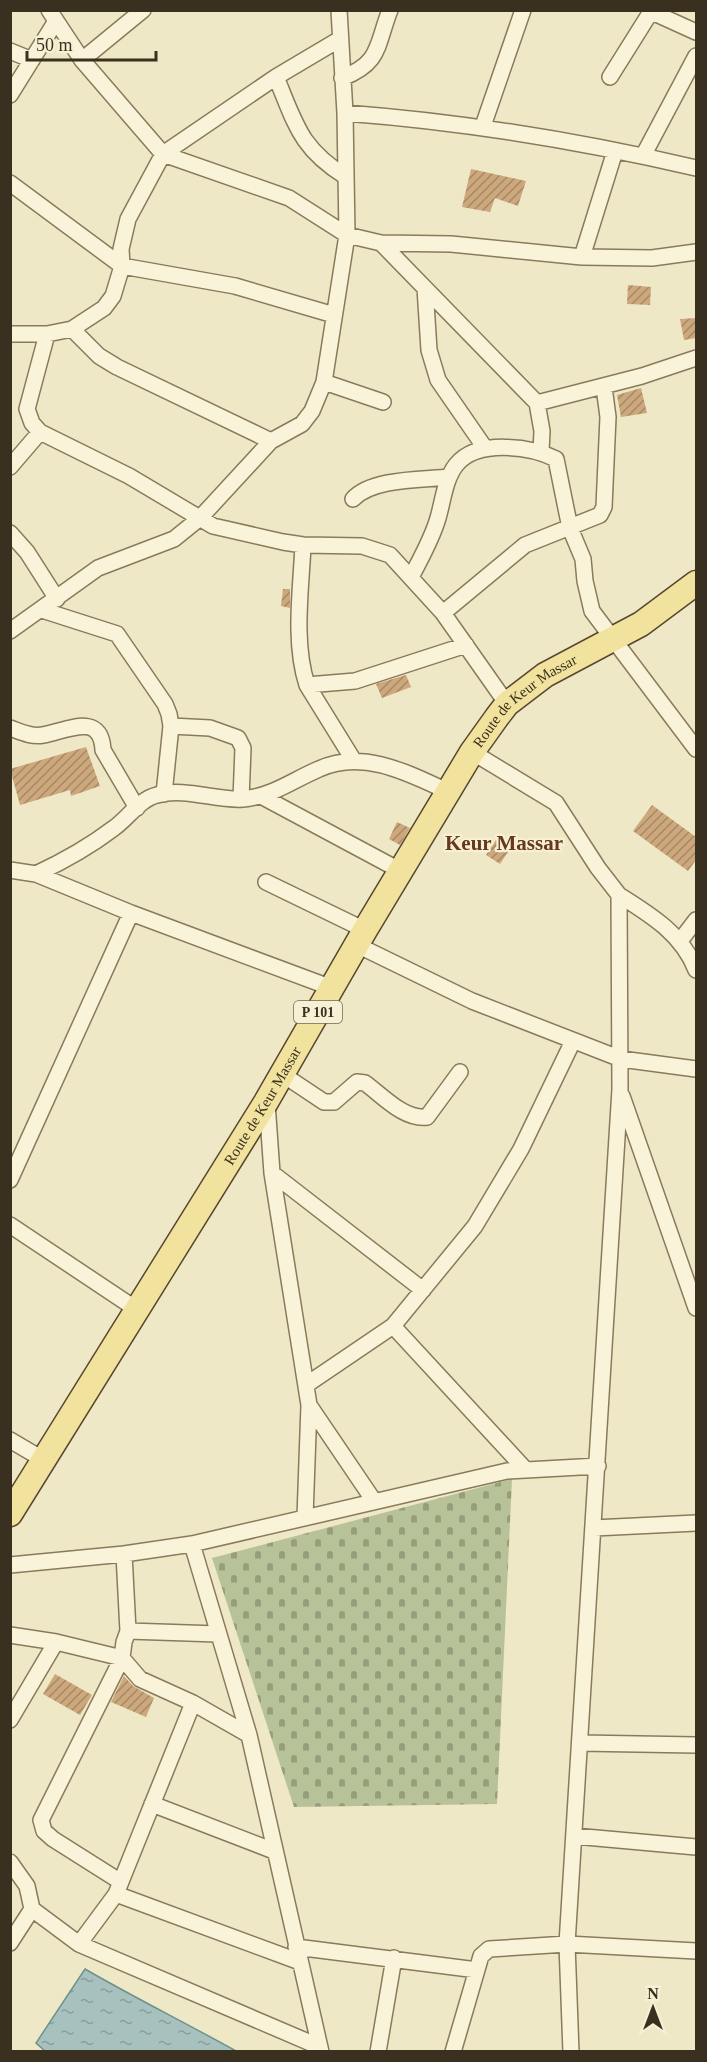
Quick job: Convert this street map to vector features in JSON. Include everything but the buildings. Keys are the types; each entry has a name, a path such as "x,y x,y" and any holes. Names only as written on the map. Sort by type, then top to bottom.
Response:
{"main road":[{"name":"Route de Keur Massar","path":"13,1506 44,1460 135,1309 266,1102 361,937 472,752 507,704 545,675 641,624 696,583"}],"street":[{"path":"82,60 143,10"},
{"path":"10,631 98,568 174,539 200,518 271,441 302,424 312,411 324,382 346,235 345,113 339,10"},
{"path":"342,78 365,68 372,61 390,10"},
{"path":"483,126 523,10"},
{"path":"610,77 652,11 696,32"},
{"path":"53,16 82,60 163,154 289,198 346,235 381,243 451,244 582,257 652,258 696,252"},
{"path":"10,95 32,60 53,16"},
{"path":"10,334 47,334 72,328 104,308 113,296 122,266 121,249 128,219 163,154 276,77 340,39"},
{"path":"10,51 32,60"},
{"path":"643,156 696,56"},
{"path":"276,77 302,139 321,162 346,177"},
{"path":"345,113 483,126 696,168"},
{"path":"582,257 615,151"},
{"path":"10,183 122,266 235,286 334,315"},
{"path":"381,243 537,403 542,431 541,452"},
{"path":"425,288 429,350 438,380 485,448"},
{"path":"72,328 99,356 117,367 271,441"},
{"path":"47,334 27,409 32,423 40,432 129,476 200,518 231,531 303,545 376,548 390,555 443,613 507,704"},
{"path":"537,403 604,387 696,358"},
{"path":"324,382 383,402"},
{"path":"443,613 525,545 600,515 604,507 608,417 604,387"},
{"path":"10,467 40,432"},
{"path":"411,577 438,519 449,477 457,463 485,448 541,452 556,459 570,528 583,559 592,611 696,749"},
{"path":"354,499 360,491 378,484 449,477"},
{"path":"10,533 27,552 57,599"},
{"path":"303,545 300,655 307,685 354,761"},
{"path":"42,610 117,634 165,704 171,726 164,794"},
{"path":"307,685 355,681 466,645"},
{"path":"10,728 26,734 41,735 80,726 93,728 103,739 103,750 137,808"},
{"path":"171,726 210,728 238,738 243,748 242,799"},
{"path":"472,752 556,803 566,814 598,867 620,895 657,920 680,941 695,963"},
{"path":"36,874 77,854 145,800 164,794 242,799 261,796 285,788 334,763 354,761 372,762 449,792"},
{"path":"261,796 401,871"},
{"path":"10,870 36,874 130,913 332,988"},
{"path":"266,882 472,1001 621,1059 696,1069"},
{"path":"571,2052 567,1944 620,1089 620,895"},
{"path":"10,1180 130,913"},
{"path":"680,941 696,920"},
{"path":"306,1385 393,1326 475,1226 521,1149 573,1041"},
{"path":"282,1074 324,1102 334,1102 357,1082 365,1083 406,1114 418,1118 427,1117 460,1072"},
{"path":"620,1089 691,1275 696,1308"},
{"path":"266,1102 272,1173 309,1405 305,1517"},
{"path":"272,1173 423,1290"},
{"path":"10,1225 135,1309"},
{"path":"393,1326 525,1469"},
{"path":"309,1405 374,1501"},
{"path":"10,1440 44,1460"},
{"path":"10,1565 124,1554 192,1544 374,1501 525,1469 598,1466"},
{"path":"594,1528 696,1523"},
{"path":"192,1544 249,1735 320,2049"},
{"path":"124,1554 128,1631 122,1658 41,1820 44,1831 118,1888 298,1955 394,1958 477,1970"},
{"path":"128,1631 218,1634"},
{"path":"10,1635 57,1642 122,1658 140,1679 193,1703 249,1735"},
{"path":"10,1720 57,1642"},
{"path":"79,1944 118,1888 193,1703"},
{"path":"580,1743 696,1745"},
{"path":"152,1804 274,1851"},
{"path":"574,1836 696,1847"},
{"path":"10,1862 27,1886 32,1909 79,1944 320,2049"},
{"path":"10,1943 32,1909"},
{"path":"453,2052 481,1956 489,1949 567,1944 696,1951"},
{"path":"378,2052 394,1958"}],"green space":[{"path":"512,1479 497,1804 294,1807 212,1558"}],"water":[{"path":"85,1969 236,2051 45,2051 36,2043"}],"district":[{"name":"Keur Massar","path":"504,843"}]}
